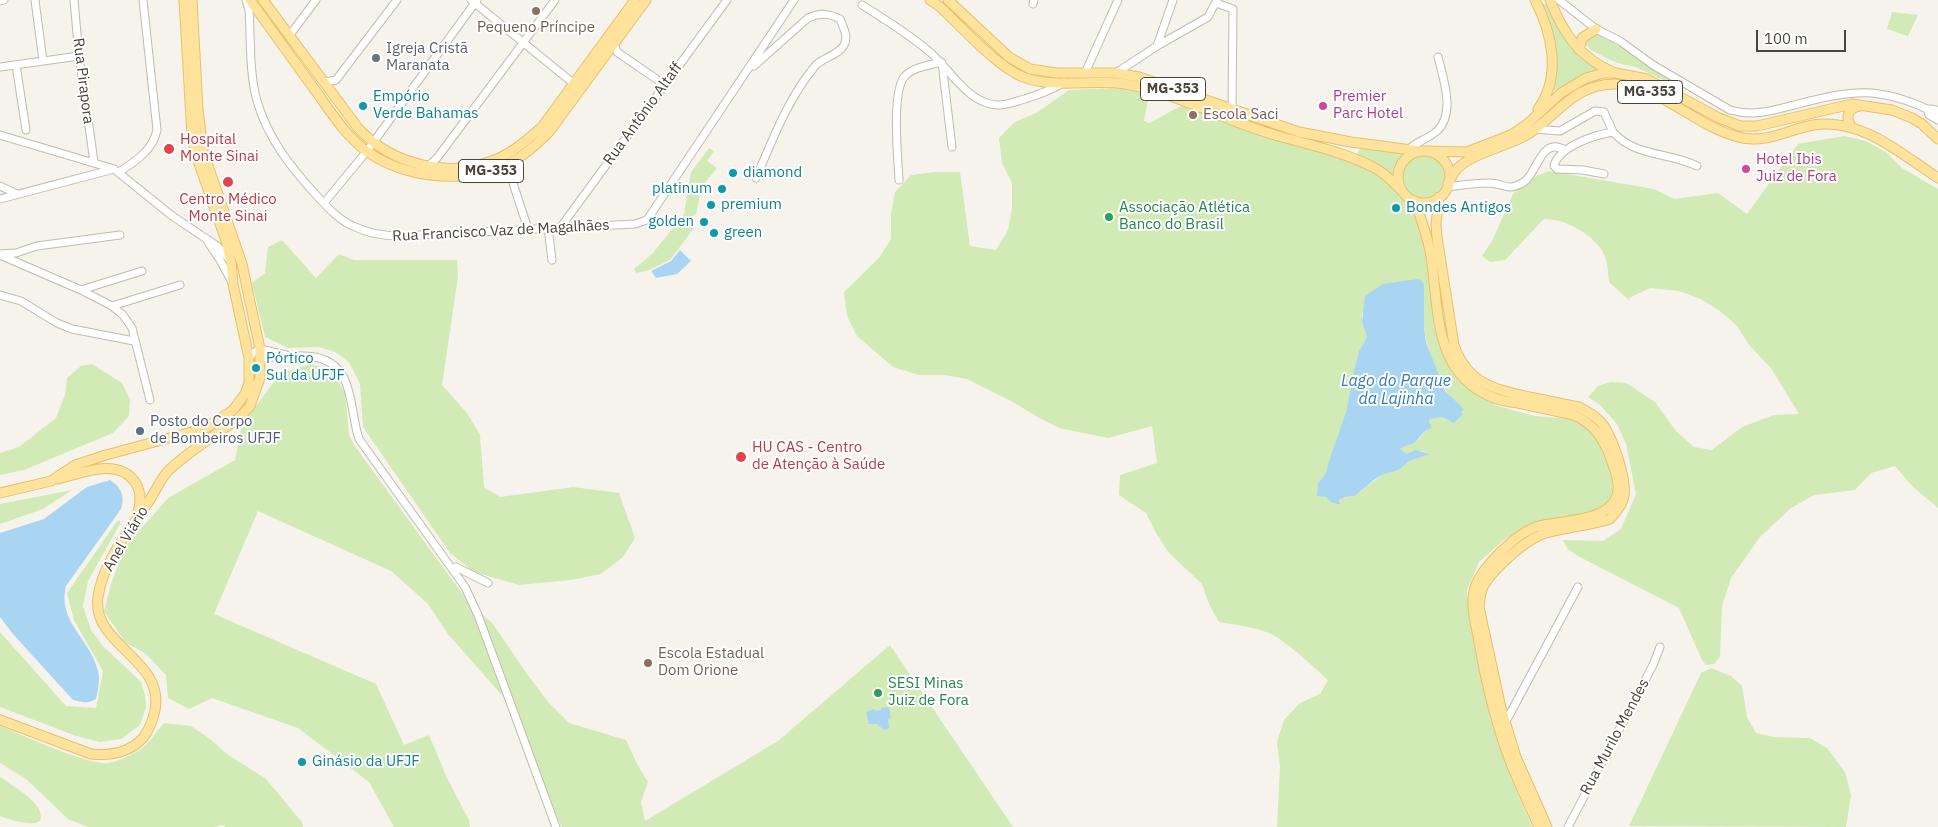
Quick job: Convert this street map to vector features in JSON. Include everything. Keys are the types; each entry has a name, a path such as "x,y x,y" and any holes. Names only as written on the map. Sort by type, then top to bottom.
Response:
{"main road":[{"path":"184,0 189,104 195,152 226,241 234,285 256,354"},
{"path":"192,0 198,109 203,151 242,264 256,354"},
{"name":"MG-353","path":"250,0 345,131 367,151 398,167 423,175 472,175 507,165 526,154 544,137 634,0"},
{"name":"MG-353","path":"263,0 358,128 373,143 404,160 444,168 486,163 502,157 524,143 542,127 578,84 613,49 646,0"},
{"name":"MG-353","path":"930,0 1014,73 1032,79 1064,82 1110,82 1150,91 1263,131 1374,167 1389,177 1415,201"},
{"name":"MG-353","path":"948,0 1000,50 1020,64 1043,72 1116,73 1139,77 1299,132 1363,144 1408,150 1467,152 1531,127 1546,105 1586,78 1604,73 1616,73 1647,79 1719,118 1747,127 1852,104 1892,110 1922,124 1938,138"},
{"path":"1531,127 1552,74 1551,43 1535,0"},
{"path":"1552,1 1560,23 1579,50 1592,60 1616,73"},
{"path":"1579,50 1582,38 1596,29"},
{"name":"MG-353","path":"1439,197 1455,171 1469,160 1509,145 1531,127 1581,93 1594,87 1624,84 1638,86 1652,92 1714,129 1743,138 1765,138 1814,125 1831,124 1851,127 1878,138 1938,178"},
{"path":"1851,127 1848,122 1849,111 1863,106"},
{"path":"1354,159 1356,151 1363,144"},
{"path":"1402,191 1399,183 1400,167 1411,154 1423,151 1435,154 1445,163 1449,176 1448,185"},
{"path":"1439,197 1428,202 1415,201 1431,254 1442,338 1450,359 1458,372 1469,385 1494,398 1574,415 1586,420 1597,430 1608,451 1618,482 1617,499 1610,507 1599,514 1538,526 1524,534 1496,556 1478,579 1474,592 1472,604 1482,662 1503,726 1546,827"},
{"path":"1439,197 1436,224 1437,238 1453,338 1459,358 1474,377 1493,388 1579,407 1592,414 1604,426 1615,450 1626,489 1623,500 1610,518 1545,534 1527,542 1502,564 1485,584 1481,593 1479,607 1510,761 1539,827"},
{"path":"50,481 75,465 206,428 233,410 245,394 256,354 254,335 241,276 231,262"},
{"name":"Anel Viário","path":"0,720 91,754 106,755 122,751 136,744 145,735 154,718 156,704 153,683 145,669 113,637 100,615 98,599 104,574 136,518 170,469 240,417 250,406 260,378 256,354"},
{"path":"0,493 111,468 129,475 137,486 141,504 136,518"}],"street":[{"path":"35,0 43,60"},
{"name":"Rua Pirapora","path":"74,0 79,56 94,162"},
{"path":"0,199 117,170 148,150 156,138 157,130 143,0"},
{"name":"Rua Francisco Vaz de Magalhães","path":"246,0 249,10 252,76 264,123 284,157 337,216 351,226 382,236 635,224 647,220 794,0"},
{"path":"289,36 316,0"},
{"path":"325,82 336,80 397,0"},
{"path":"428,166 437,158 555,0"},
{"name":"Rua Antônio Altaff","path":"560,228 727,0"},
{"path":"1085,73 1118,0"},
{"path":"1157,46 1174,0"},
{"path":"324,203 373,143 474,1 523,43 578,84"},
{"path":"1552,1 1696,91 1739,113 1767,112 1818,98 1859,92 1886,93 1901,97 1934,115 1922,124"},
{"path":"1116,73 1157,46 1208,17 1217,2 1233,9 1232,110"},
{"path":"862,5 916,40 942,62 957,81 972,95 989,104 1000,106 1009,104 1052,90 1064,82"},
{"path":"746,72 808,18 818,14 830,14 840,19 846,37 845,44 818,64 792,98 756,178"},
{"path":"613,49 665,85"},
{"path":"0,67 79,56"},
{"path":"1408,150 1415,143 1430,137 1439,130 1444,121 1446,95 1438,57"},
{"path":"1134,60 1139,77"},
{"path":"942,62 952,148"},
{"path":"899,180 896,114 899,92 904,77 915,70 942,62"},
{"path":"16,65 26,130"},
{"path":"1531,127 1560,131 1600,110 1604,112 1613,132 1620,140 1642,150 1668,158 1687,161 1697,166"},
{"path":"1604,174 1583,170 1557,169 1554,166 1565,150 1585,140 1613,132"},
{"path":"0,135 117,170 171,215 216,246 231,262"},
{"path":"1448,185 1493,183 1512,187 1527,180 1533,174 1542,155 1551,148 1558,147 1565,150"},
{"path":"437,158 444,168"},
{"path":"507,165 528,229"},
{"path":"0,186 18,194"},
{"path":"548,228 552,260"},
{"path":"0,254 16,253 37,246 120,235"},
{"path":"204,238 220,260 234,285"},
{"path":"216,246 223,246 226,241"},
{"path":"0,254 112,306 129,322 150,400"},
{"path":"81,290 142,271"},
{"path":"112,306 180,284"},
{"path":"0,295 21,300 57,323 72,329 134,340"},
{"path":"256,354 313,355 332,362 340,371 347,383 359,439 469,595 478,614 556,827"},
{"path":"424,529 435,539 469,586 481,613 503,684"},
{"path":"456,567 488,583"},
{"path":"1503,726 1578,587"},
{"name":"Rua Murilo Mendes","path":"1568,827 1660,647"}],"green space":[{"path":"1541,3 1550,5 1559,26 1602,70 1586,74 1551,92 1557,59 1553,35"},
{"path":"1892,12 1918,15 1908,36 1887,29"},
{"path":"1596,34 1621,47 1679,86 1636,67 1608,59 1591,50 1583,42"},
{"path":"1118,88 1149,95 1144,121 1149,123 1181,106 1366,168 1382,177 1396,188 1418,217 1454,373 1468,389 1494,405 1535,416 1572,419 1594,432 1606,452 1612,476 1613,494 1607,503 1598,511 1537,522 1504,540 1479,562 1467,590 1469,618 1491,721 1532,827 1277,827 1280,767 1277,742 1284,720 1300,703 1320,694 1328,680 1309,662 1273,635 1254,628 1219,622 1209,604 1202,584 1169,553 1146,513 1119,495 1120,475 1157,463 1152,426 1108,438 1059,428 967,379 945,375 919,375 893,367 857,336 847,316 844,292 879,258 891,239 891,214 895,192 911,175 935,172 960,172 970,246 996,250 1008,230 1012,208 1012,183 1002,163 999,138 1015,122 1038,112 1069,90","holes":["1362,313 1424,329 1438,375 1447,393 1459,407 1461,415 1457,421 1450,421 1442,417 1430,419 1432,428 1416,441 1400,449 1407,454 1422,451 1429,454 1409,461 1399,470 1382,475 1355,496 1345,497 1339,500 1340,503 1332,502 1327,497 1322,496 1318,483 1326,473 1339,437 1359,351 1367,337 1362,322"]},
{"path":"1844,136 1866,141 1886,152 1902,168 1938,189 1938,508 1912,486 1895,466 1871,473 1855,490 1814,495 1791,508 1760,537 1731,578 1722,606 1720,657 1714,664 1706,665 1679,608 1576,555 1567,548 1563,540 1603,541 1621,529 1636,494 1626,444 1617,424 1599,404 1588,397 1598,386 1611,382 1626,383 1655,402 1676,431 1694,447 1712,450 1742,427 1774,415 1799,414 1771,368 1750,346 1737,326 1720,311 1701,299 1679,291 1650,288 1629,298 1630,301 1609,282 1608,268 1603,251 1590,237 1572,226 1544,219 1505,260 1490,262 1482,256 1492,241 1513,194 1534,177 1549,171 1654,189 1674,199 1718,193 1747,214 1798,144"},
{"path":"1364,145 1416,151 1403,162 1399,170 1398,186 1356,159 1358,152"},
{"path":"709,148 714,151 707,161 717,168 701,188 696,215 693,216 694,228 670,260 649,270 636,273 634,269 653,253 684,214 691,172"},
{"path":"1428,154 1440,160 1445,168 1445,186 1440,194 1432,199 1418,200 1406,194 1401,186 1400,172 1406,160 1414,155"},
{"path":"282,240 316,278 339,254 354,260 457,260 458,277 442,385 467,413 480,435 484,487 500,497 573,487 619,493 635,538 623,557 601,574 571,580 519,585 474,572 450,553 363,427 360,384 349,362 335,352 319,347 288,348 265,337 252,283 265,273 268,247"},
{"path":"92,364 122,383 130,399 129,416 113,433 24,470 0,475 0,453 19,447 56,418 65,395 67,378 81,366"},
{"path":"311,364 331,370 345,393 349,435 354,445 466,599 493,624 549,703 569,723 626,740 648,782 641,802 645,821 778,741 890,645 1013,827 562,827 543,787 515,710 448,634 428,604 391,571 258,511 214,614 376,684 404,745 429,735 447,778 469,820 470,827 394,827 369,782 298,728 212,698 189,709 168,698 166,675 146,654 125,642 104,611 111,584 125,547 168,498 235,460 242,424 281,373"},
{"path":"72,490 43,509 0,524 0,504"},
{"path":"118,520 121,522 88,581 83,606 91,630 103,646 141,682 146,707 140,725 121,739 100,742 76,736 0,707 0,632 66,706 96,708 103,671 74,620 67,593"},
{"path":"1711,668 1731,676 1742,686 1747,717 1756,733 1773,737 1810,738 1827,748 1845,772 1851,795 1846,827 1629,826 1701,673"},
{"path":"164,723 191,726 227,754 266,779 302,822 303,827 226,827 222,825 215,827 88,827 68,819 26,779 0,763 0,726 71,755 99,763 109,763 135,753 142,748"},
{"path":"0,777 20,790 37,806 40,811 40,821 37,823 27,823 0,816"}],"water":[{"path":"680,250 691,261 677,274 656,278 651,271 671,261"},
{"name":"Lago do Parque da Lajinha","path":"1418,279 1424,285 1424,329 1426,342 1445,391 1462,407 1463,410 1461,412 1463,414 1454,423 1442,417 1430,419 1432,428 1413,443 1400,449 1407,454 1415,450 1430,454 1409,461 1399,470 1382,475 1355,496 1339,500 1340,504 1330,501 1326,497 1317,496 1318,483 1326,473 1346,412 1359,351 1367,337 1362,322 1365,296 1383,284"},
{"path":"110,480 121,493 123,500 121,509 66,586 64,598 70,619 88,647 99,676 96,699 90,702 82,702 73,700 0,617 0,533 44,519 87,487"},
{"path":"881,708 889,708 891,718 888,719 888,729 884,730 877,724 869,724 866,712 874,709 876,711 881,710"}],"place":[{"name":"Pequeno Príncipe","path":"536,11"},
{"name":"Igreja Cristã Maranata","path":"376,58"},
{"name":"Empório Verde Bahamas","path":"363,106"},
{"name":"Premier Parc Hotel","path":"1323,106"},
{"name":"Escola Saci","path":"1193,115"},
{"name":"Hospital Monte Sinai","path":"169,149"},
{"name":"Hotel Ibis Juiz de Fora","path":"1746,169"},
{"name":"diamond","path":"733,173"},
{"name":"Centro Médico Monte Sinai","path":"228,182"},
{"name":"platinum","path":"722,189"},
{"name":"premium","path":"711,205"},
{"name":"Bondes Antigos","path":"1396,208"},
{"name":"Associação Atlética Banco do Brasil","path":"1109,217"},
{"name":"golden","path":"704,222"},
{"name":"green","path":"714,233"},
{"name":"Pórtico Sul da UFJF","path":"256,368"},
{"name":"Posto do Corpo de Bombeiros UFJF","path":"140,431"},
{"name":"HU CAS - Centro de Atenção à Saúde","path":"741,457"},
{"name":"Escola Estadual Dom Orione","path":"648,663"},
{"name":"SESI Minas Juiz de Fora","path":"878,693"},
{"name":"Ginásio da UFJF","path":"302,762"}]}
